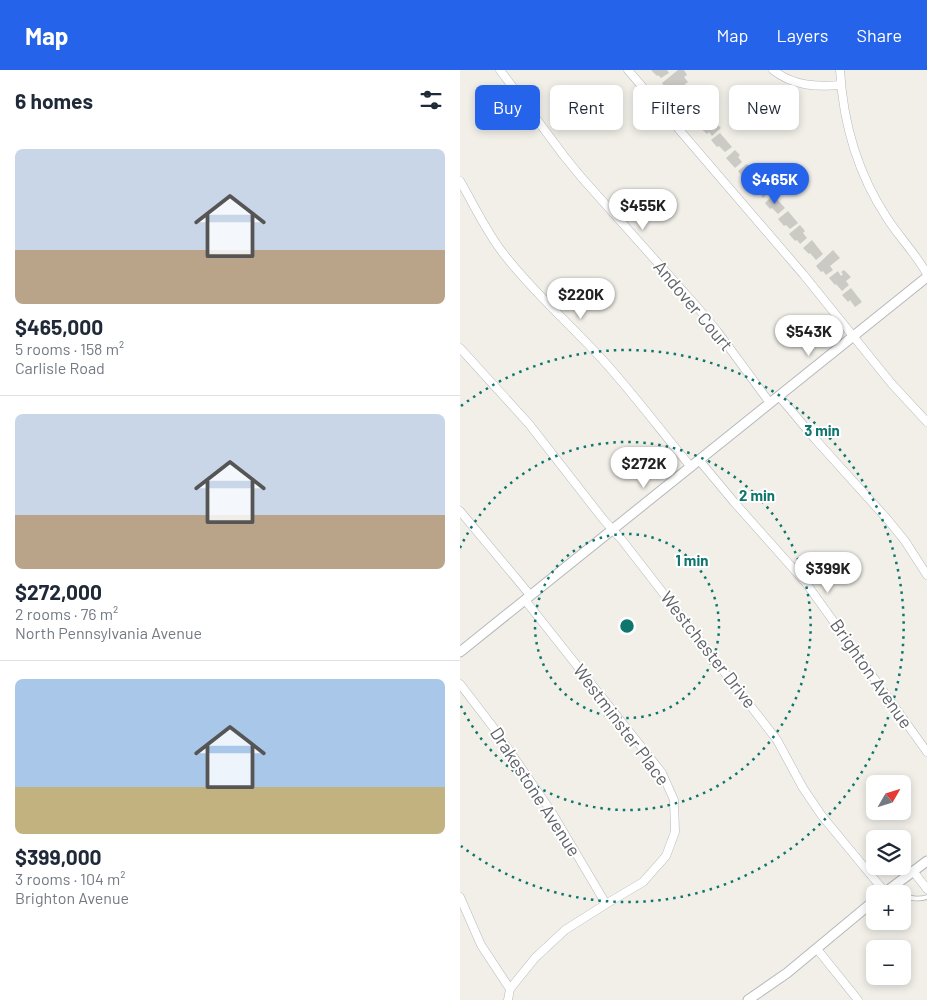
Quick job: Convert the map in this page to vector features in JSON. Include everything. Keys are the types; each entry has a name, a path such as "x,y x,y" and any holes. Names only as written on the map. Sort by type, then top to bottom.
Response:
{"street":[{"name":"Andover Court","path":"500,70 576,171 698,308 770,403"},
{"path":"628,70 763,226 891,383 927,422"},
{"path":"773,70 786,79 804,85 841,85"},
{"path":"460,652 927,275 921,263 887,218 866,180 852,141 841,85 840,70"},
{"path":"460,181 483,223 502,252 619,378 691,467"},
{"name":"Westchester Drive","path":"460,348 529,424 603,519 622,540 777,740 803,788 822,816 880,885"},
{"path":"779,396 888,520 905,541 927,575"},
{"name":"Brighton Avenue","path":"699,460 806,583 927,752"},
{"name":"Westminster Place","path":"460,512 662,773 674,800 675,832 666,856 643,882 564,930 535,958 510,989 508,1000"},
{"name":"Drakestone Avenue","path":"460,684 493,727 551,812 606,904"},
{"path":"896,885 927,861"},
{"path":"913,870 927,888"},
{"path":"460,897 481,945 510,989"},
{"path":"754,998 866,908"},
{"path":"817,949 858,1000"}],"lane":[{"path":"911,898 927,897"}],"building":[{"path":"651,70 667,70 669,73 661,78"},
{"path":"678,70 684,70 687,75 684,77 688,82 684,85 664,85 662,83"},
{"path":"702,130 719,130 712,136 709,132 707,134"},
{"path":"720,133 732,147 725,152 711,140"},
{"path":"735,150 740,155 738,157 742,162 735,168 726,158"},
{"path":"756,163 761,169 755,174 759,178 751,184 738,171 747,164 750,168"},
{"path":"763,179 770,183 766,187 770,192 763,198 760,194 758,195 754,188"},
{"path":"773,195 785,208 778,214 765,203"},
{"path":"788,211 798,223 790,229 786,225 784,226 778,219"},
{"path":"800,225 805,231 803,233 807,238 800,244 789,234"},
{"path":"812,240 823,254 816,260 803,248"},
{"path":"833,250 840,258 830,266 833,270 826,275 816,266"},
{"path":"844,270 851,277 846,281 849,285 842,291 829,278 838,271 841,276 843,274 841,272"},
{"path":"851,288 862,302 855,307 850,300 848,302 842,295"}]}
